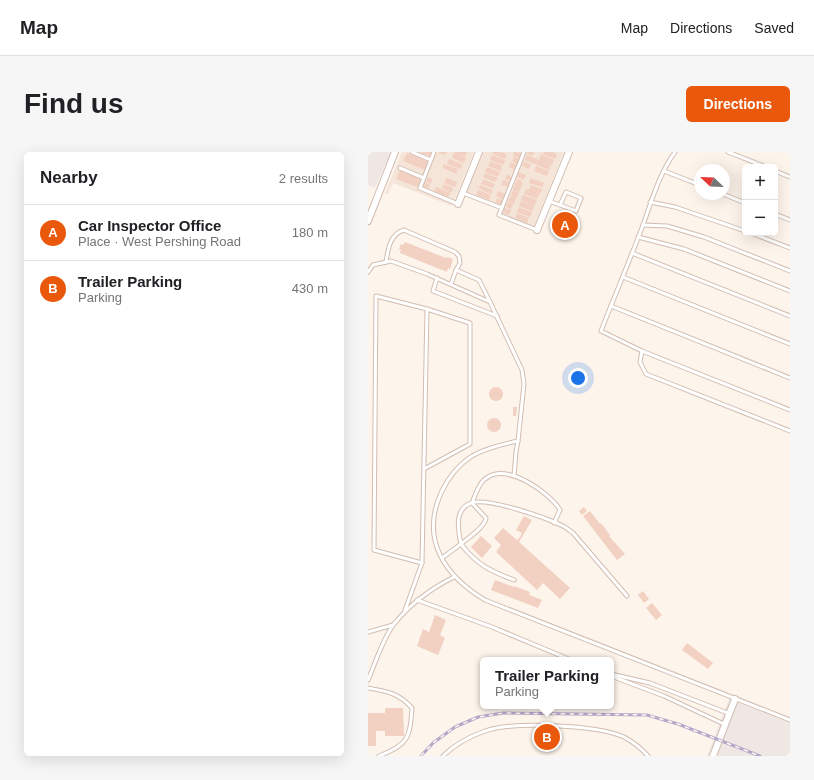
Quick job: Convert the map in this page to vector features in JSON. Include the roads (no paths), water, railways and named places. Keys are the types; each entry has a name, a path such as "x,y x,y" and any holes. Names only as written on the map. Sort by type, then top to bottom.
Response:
{"street":[{"path":"368,221 395,152"},
{"path":"458,204 479,152"},
{"path":"537,230 569,152"},
{"path":"715,755 735,699"}],"lane":[{"path":"412,152 431,160"},
{"path":"434,152 420,188 458,204"},
{"path":"524,152 499,215 537,230"},
{"path":"675,152 664,171 650,202 643,225 602,331 642,351 790,410"},
{"path":"728,152 758,164"},
{"path":"400,168 424,178"},
{"path":"664,171 694,183"},
{"path":"778,172 790,177"},
{"path":"549,201 576,211 581,198 566,192 560,205"},
{"path":"463,193 502,208"},
{"path":"730,197 742,202"},
{"path":"650,202 675,207 742,230"},
{"path":"778,215 790,220"},
{"path":"643,225 667,226 704,237 790,271"},
{"path":"386,262 393,237 398,231 404,230 455,252 459,256 460,263 451,284"},
{"path":"759,236 790,248"},
{"path":"638,237 684,249 790,291"},
{"path":"632,253 790,316"},
{"path":"368,272 373,265 391,261 437,278 490,302"},
{"path":"456,270 479,280 522,370 524,384 514,476"},
{"path":"623,277 790,344"},
{"path":"437,278 433,291 497,316"},
{"path":"422,563 374,550 376,296 427,309 470,323 470,444 424,469"},
{"path":"611,306 790,378"},
{"path":"404,613 422,563 427,309"},
{"path":"642,351 640,362 646,374 790,431"},
{"path":"518,441 493,447 464,462 450,477 440,497 434,517 434,536 446,568 454,577 469,590 485,600 790,720"},
{"path":"472,503 480,484 489,476 500,473 514,476 527,482 556,503 560,510 554,523"},
{"path":"442,558 461,544 486,521 486,518 472,503"},
{"path":"514,580 494,572 480,564 461,544 458,527 459,516 465,507 472,503 503,504 563,526 573,533 627,596"},
{"path":"368,680 393,625 417,600 433,588 454,577"},
{"path":"417,600 492,627 564,657"},
{"path":"368,632 393,625"},
{"path":"614,676 650,683 730,714"},
{"path":"614,676 664,696 726,725"},
{"path":"368,688 391,692 405,700 412,708 411,724 406,741 391,752 379,756"},
{"path":"443,756 466,740 485,731 513,726 551,726 588,729 611,733 623,737 633,743 648,756"}],"railway":[{"path":"421,756 433,743 455,727 478,717 503,713 647,715 678,724 760,756"}],"place":[{"name":"Car Inspector Office","path":"565,225"},
{"name":"Trailer Parking","path":"547,737"}]}
